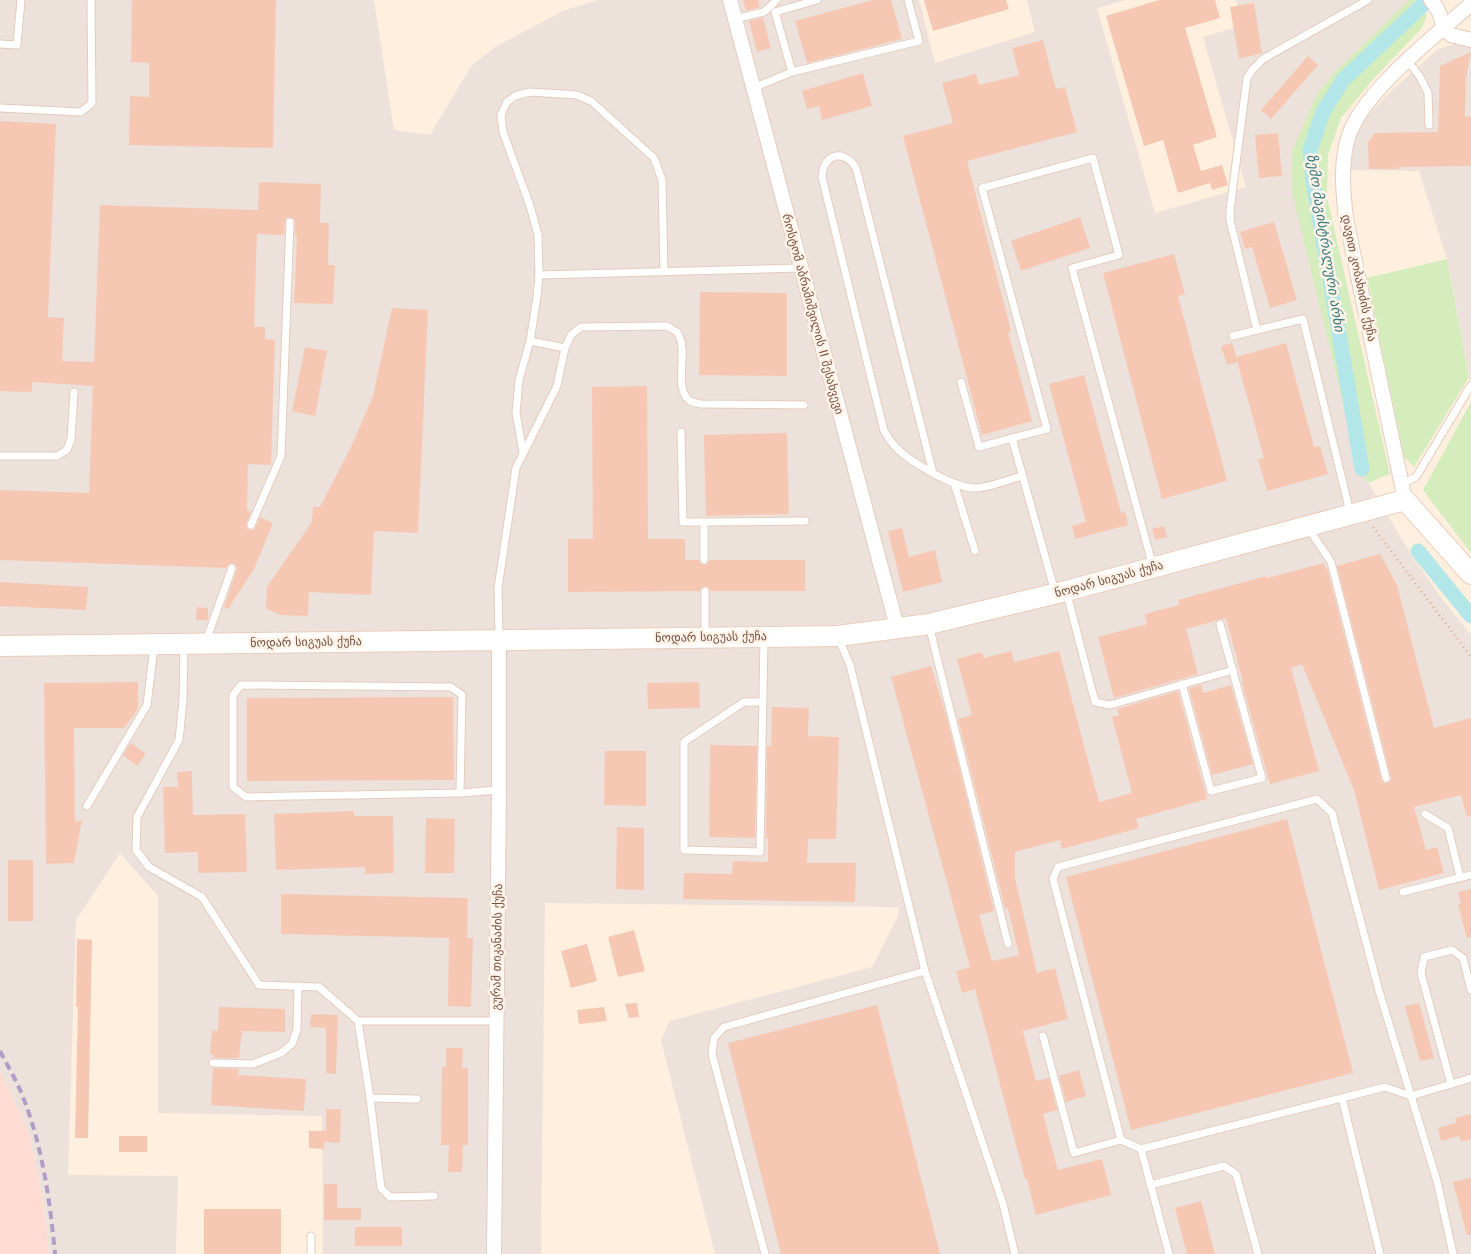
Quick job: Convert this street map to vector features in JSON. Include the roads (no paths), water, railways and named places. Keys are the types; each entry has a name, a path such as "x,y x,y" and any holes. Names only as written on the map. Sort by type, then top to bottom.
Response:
{"street":[{"name":"როსტომ აბრამიშვილის II შესახვევი","path":"730,0 897,627"},
{"path":"1434,3 1442,17 1443,29 1451,35 1471,40"},
{"name":"დავით კობახიძის ქუჩა","path":"1403,492 1346,219 1343,170 1349,135 1361,110 1408,61 1471,4"},
{"path":"1403,492 1471,574"},
{"name":"ნოდარ სიგუას ქუჩა","path":"0,646 705,636 838,636 929,624 1061,592 1357,513 1403,492"},
{"name":"გურამ თიკანაძის ქუჩა","path":"494,1254 499,640"}],"lane":[{"path":"0,44 17,45 22,0"},
{"path":"0,108 82,112 92,103 91,0"},
{"path":"735,18 764,12 777,0"},
{"path":"792,72 775,12 817,0"},
{"path":"753,88 792,72 919,40 908,0"},
{"path":"1256,330 1230,220 1247,78 1263,59 1368,0"},
{"path":"1408,61 1428,92 1429,125"},
{"path":"524,452 516,413 519,380 530,341 539,275 538,234 530,206 503,132 501,115 507,102 515,96 530,92 578,95 590,101 654,158 662,180 664,272"},
{"path":"933,473 856,168 850,158 840,155 832,157 824,165 822,177 884,431 893,445 908,457 933,473 954,484 975,489 1022,476"},
{"path":"961,382 979,447 1046,429 982,188 1093,158 1119,255 1072,268 1153,568"},
{"path":"251,525 281,456 290,222"},
{"path":"539,275 801,268"},
{"path":"1233,336 1304,319 1357,513"},
{"path":"499,640 498,588 516,468 557,386 565,348 570,335 582,327 667,326 676,332 682,344 682,382 684,393 690,401 701,404 804,405"},
{"path":"530,341 565,348"},
{"path":"1403,492 1416,477 1471,385"},
{"path":"0,456 57,456 66,450 71,438 74,392"},
{"path":"681,432 683,522 805,521"},
{"path":"1012,438 1022,476 1095,702 1110,705 1233,670"},
{"path":"954,484 975,551"},
{"path":"704,522 704,560"},
{"path":"1307,526 1331,562 1386,778"},
{"path":"205,643 232,568"},
{"path":"705,592 705,636"},
{"path":"929,624 1008,944"},
{"path":"1182,684 1211,791 1262,778 1220,624"},
{"path":"763,702 744,702 684,742 684,850 760,852 763,702 764,636"},
{"path":"838,636 850,665 924,971 1003,1204 1015,1254"},
{"path":"87,806 147,705 154,644"},
{"path":"184,644 183,700 179,740 137,817 136,850 149,867 202,897 259,985 319,987 358,1020 496,1021"},
{"path":"460,793 462,695 451,687 241,685 233,695 233,787 246,797 460,793 499,790"},
{"path":"1121,1140 1053,879 1058,867 1317,799 1332,813 1379,991 1437,1181 1453,1254"},
{"path":"1425,814 1448,828 1460,877"},
{"path":"1403,892 1471,875"},
{"path":"1451,1084 1421,973 1424,957 1452,950 1463,958 1471,990"},
{"path":"765,1254 712,1054 714,1038 724,1027 924,971"},
{"path":"213,1063 253,1064 281,1053 292,1044 296,1030 298,986"},
{"path":"358,1020 381,1188 390,1197 434,1196"},
{"path":"1043,1036 1074,1153 1121,1140 1141,1149 1385,1087 1411,1096 1471,1078"},
{"path":"370,1098 417,1099"},
{"path":"1342,1098 1380,1254"},
{"path":"1141,1149 1169,1254"},
{"path":"1150,1185 1224,1166 1232,1170 1236,1174 1258,1254"},
{"path":"311,1236 311,1254"}],"waterway":[{"name":"ზემო მაგისტრალური არხი","path":"1362,469 1313,181 1310,150 1323,112 1343,80 1428,0"},
{"name":"ზემო მაგისტრალური არხი","path":"1418,551 1471,616"}],"railway":[{"path":"0,1051 21,1092 40,1151 48,1192 55,1254"}]}
